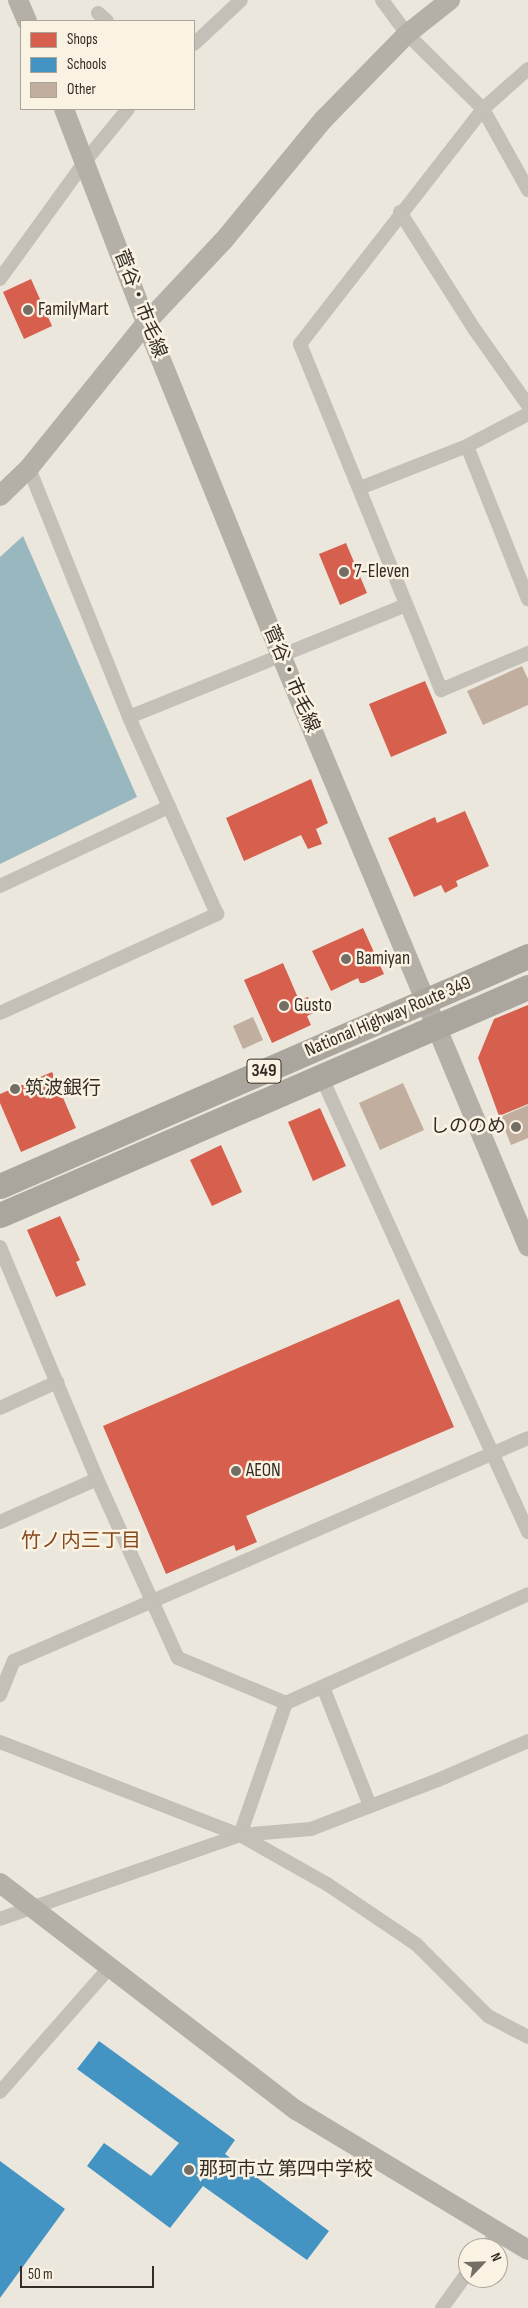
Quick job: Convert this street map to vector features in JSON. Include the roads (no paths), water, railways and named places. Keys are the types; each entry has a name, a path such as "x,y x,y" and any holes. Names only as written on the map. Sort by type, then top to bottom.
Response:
{"highway":[{"name":"National Highway Route 349","path":"0,1186 528,956"},
{"name":"National Highway Route 349","path":"0,1215 321,1076 437,1028 528,987"}],"street":[{"path":"18,0 27,20"},
{"path":"195,43 241,0"},
{"path":"382,0 407,34 483,109 528,190"},
{"path":"0,496 29,468 146,322 224,240 323,120 407,34 450,0"},
{"path":"528,69 483,109 400,212 300,344 441,690 528,652"},
{"name":"菅谷・市毛線","path":"64,110 86,160 146,322 281,655 528,1246"},
{"path":"0,279 86,160 127,110"},
{"path":"400,212 475,330 528,405"},
{"path":"360,488 467,446 528,414"},
{"path":"467,446 528,599"},
{"path":"0,1013 217,914 128,717 29,468"},
{"path":"128,717 406,604"},
{"path":"0,886 169,808"},
{"path":"321,1076 494,1453 528,1532"},
{"path":"0,1246 97,1479 178,1658 286,1703 528,1594"},
{"path":"0,1408 58,1382"},
{"path":"0,1695 14,1661 528,1438"},
{"path":"0,1522 97,1479"},
{"path":"323,1687 370,1806"},
{"path":"240,1835 286,1703"},
{"path":"0,1919 240,1835 311,1829 528,1741"},
{"path":"0,1742 240,1835 327,1884 416,1944 488,2016 528,2037"},
{"path":"0,1883 108,1969 296,2110 528,2250"},
{"path":"0,2092 108,1969"},
{"path":"493,2238 498,2231"},
{"path":"442,2308 458,2286"}],"water":[{"path":"23,536 137,797 0,864 0,557"}],"place":[{"name":"FamilyMart","path":"28,310"},
{"name":"7-Eleven","path":"344,572"},
{"name":"Bamiyan","path":"346,959"},
{"name":"Gusto","path":"284,1006"},
{"name":"筑波銀行","path":"15,1089"},
{"name":"しののめ","path":"516,1127"},
{"name":"AEON","path":"236,1471"},
{"name":"那珂市立 第四中学校","path":"189,2170"}],"district":[{"name":"竹ノ内三丁目","path":"81,1541"}]}
